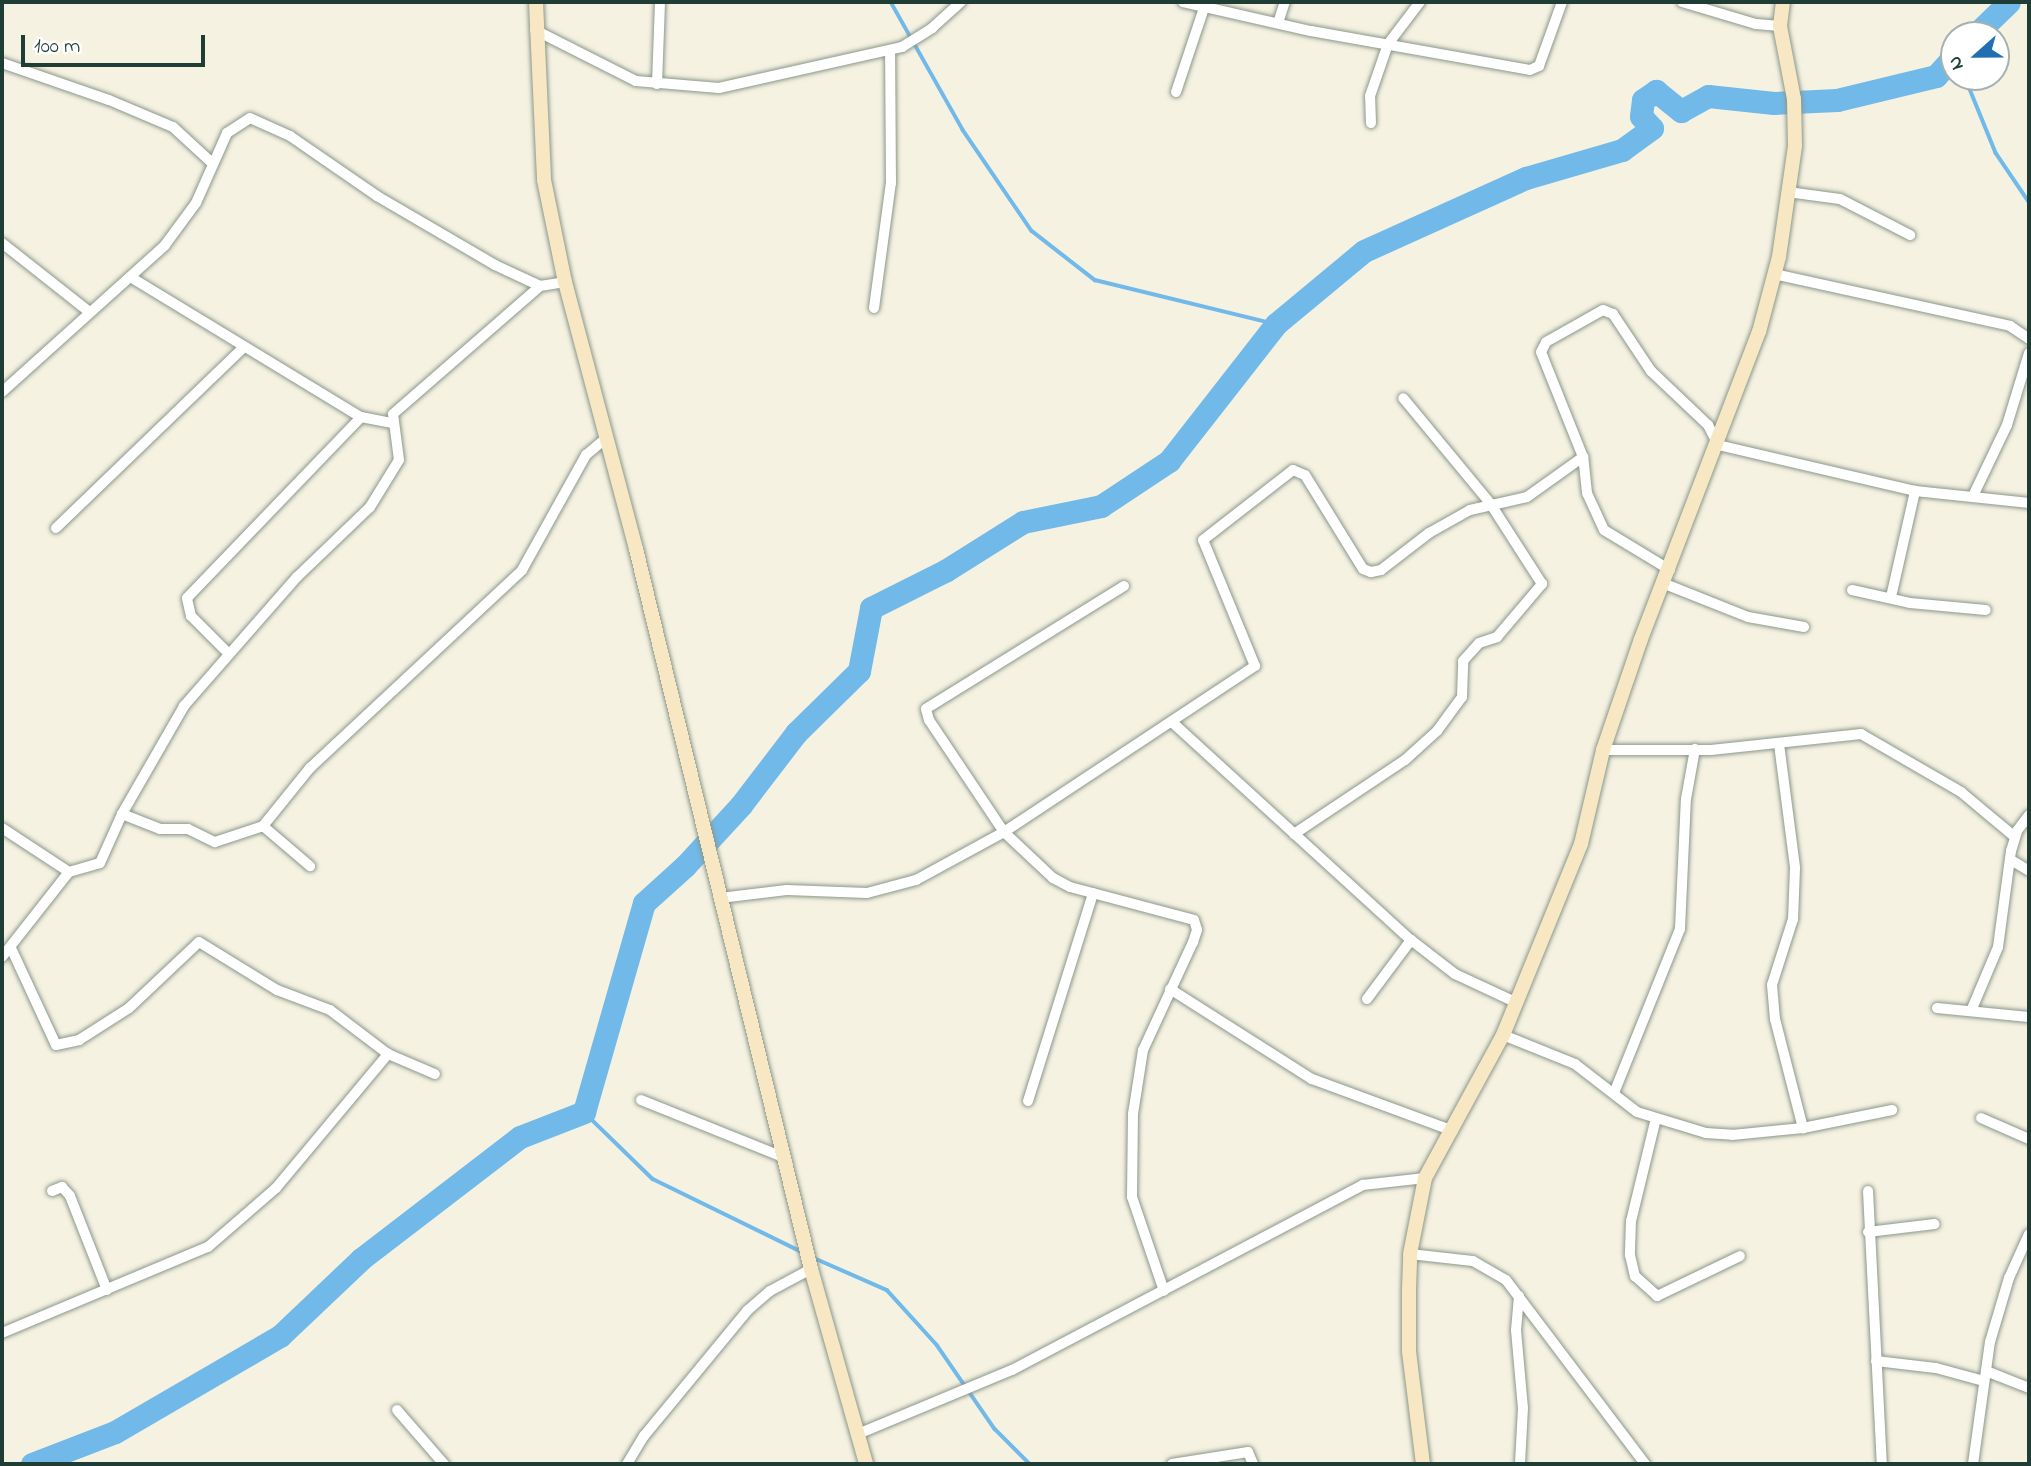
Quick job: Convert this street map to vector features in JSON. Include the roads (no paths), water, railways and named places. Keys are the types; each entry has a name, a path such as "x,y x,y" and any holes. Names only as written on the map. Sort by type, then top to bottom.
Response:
{"street":[{"path":"536,2 535,30 544,180 565,282 811,1266 866,1464"},
{"path":"657,84 660,2"},
{"path":"535,30 621,74 657,84 694,88 746,84 890,51 912,43 961,2"},
{"path":"1183,2 1278,23 1530,70 1539,66 1562,2"},
{"path":"1278,23 1285,2"},
{"path":"1371,123 1370,96 1388,44 1420,2"},
{"path":"1682,2 1756,24 1780,26"},
{"path":"1423,1464 1409,1351 1410,1254 1425,1178 1453,1132 1503,1035 1581,844 1603,750 1759,332 1774,274 1788,192 1794,104 1780,26 1783,2"},
{"path":"1176,92 1204,8"},
{"path":"874,308 891,183 890,51"},
{"path":"2,63 88,92 173,127 211,162"},
{"path":"2,392 88,311 132,278 164,245 196,203 211,162 227,133 240,121 259,119 325,157 377,196 495,265 540,286"},
{"path":"1788,192 1840,199 1910,235"},
{"path":"2,243 88,311"},
{"path":"1774,274 2010,326 2029,339"},
{"path":"132,278 361,418 392,423"},
{"path":"2,957 69,872 100,863 122,814 184,706 297,577 370,507 399,460 392,423 394,414 540,286 565,282"},
{"path":"1670,570 1604,530 1587,493 1583,457 1541,347 1609,310 1651,371 1708,425 1718,444 1915,491 2029,503"},
{"path":"55,528 243,348"},
{"path":"1973,496 2007,425 2029,353"},
{"path":"1294,834 1405,760 1437,731 1462,696 1463,661 1479,643 1497,637 1542,584 1490,503 1403,398"},
{"path":"229,654 191,616 187,598 361,418"},
{"path":"122,814 160,829 188,829 215,842 263,826 310,768 522,570 586,455 606,438"},
{"path":"720,898 787,890 867,893 888,889 944,867 1004,832 1075,781 1173,723 1255,666 1203,540 1287,474 1299,470 1305,475 1363,569 1371,572 1394,561 1429,533 1490,503 1527,497 1583,457"},
{"path":"1891,597 1915,491"},
{"path":"1664,584 1748,617 1804,627"},
{"path":"1124,586 926,709 929,720 1004,832 1053,878 1093,893 1194,920 1193,942 1143,1050 1131,1139 1132,1197 1164,1291"},
{"path":"1852,590 1986,610"},
{"path":"1173,723 1410,940 1455,974 1515,1002"},
{"path":"1603,750 1695,750 1861,734 1961,792 2015,837"},
{"path":"1779,744 1795,868 1793,919 1772,985 1775,1019 1803,1128"},
{"path":"1614,1093 1680,929 1686,799 1695,750"},
{"path":"1971,1012 1998,947 2015,837 2029,815"},
{"path":"263,826 310,866"},
{"path":"2,828 69,872"},
{"path":"2011,860 2029,872"},
{"path":"1028,1101 1093,893"},
{"path":"1367,999 1410,940"},
{"path":"11,948 56,1045 79,1040 129,1008 199,942 277,990 330,1010 388,1054 435,1074"},
{"path":"1170,989 1312,1079 1453,1132"},
{"path":"1937,1009 2029,1017"},
{"path":"1503,1035 1575,1064 1626,1105 1656,1118 1732,1135 1803,1128 1892,1110"},
{"path":"2,1333 208,1247 257,1206 305,1158 388,1054"},
{"path":"641,1100 785,1158"},
{"path":"1656,1118 1631,1222 1630,1255 1635,1276 1657,1296 1740,1256"},
{"path":"1980,1118 2029,1139"},
{"path":"858,1434 981,1383 1164,1291 1363,1185 1425,1178"},
{"path":"52,1191 62,1187 70,1196 107,1290"},
{"path":"1868,1191 1882,1464"},
{"path":"1868,1232 1935,1224"},
{"path":"1973,1464 1985,1376 2009,1278 2029,1234"},
{"path":"1410,1254 1473,1261 1506,1280 1645,1464"},
{"path":"627,1464 643,1436 748,1310 769,1291 811,1266"},
{"path":"1520,1296 1516,1330 1523,1409 1520,1464"},
{"path":"1876,1362 1985,1376 2029,1388"},
{"path":"397,1410 444,1464"},
{"path":"1172,1464 1248,1452 1253,1464"}],"waterway":[{"path":"891,2 963,130 1032,231 1095,280 1276,324"},
{"path":"1989,21 2009,2"},
{"path":"32,1464 115,1432 280,1336 361,1259 520,1137 584,1112 644,903 685,866 741,805 796,733 859,671 871,608 945,571 1023,522 1101,506 1169,461 1276,324 1364,251 1526,178 1622,150 1652,128 1641,116 1643,100 1656,91 1681,111 1708,96 1774,103 1837,100 1936,76 1940,72"},
{"path":"1971,91 1996,153 2029,202"},
{"path":"584,1112 653,1179 804,1253"},
{"path":"814,1258 887,1290 937,1345 995,1429 1030,1464"}]}
